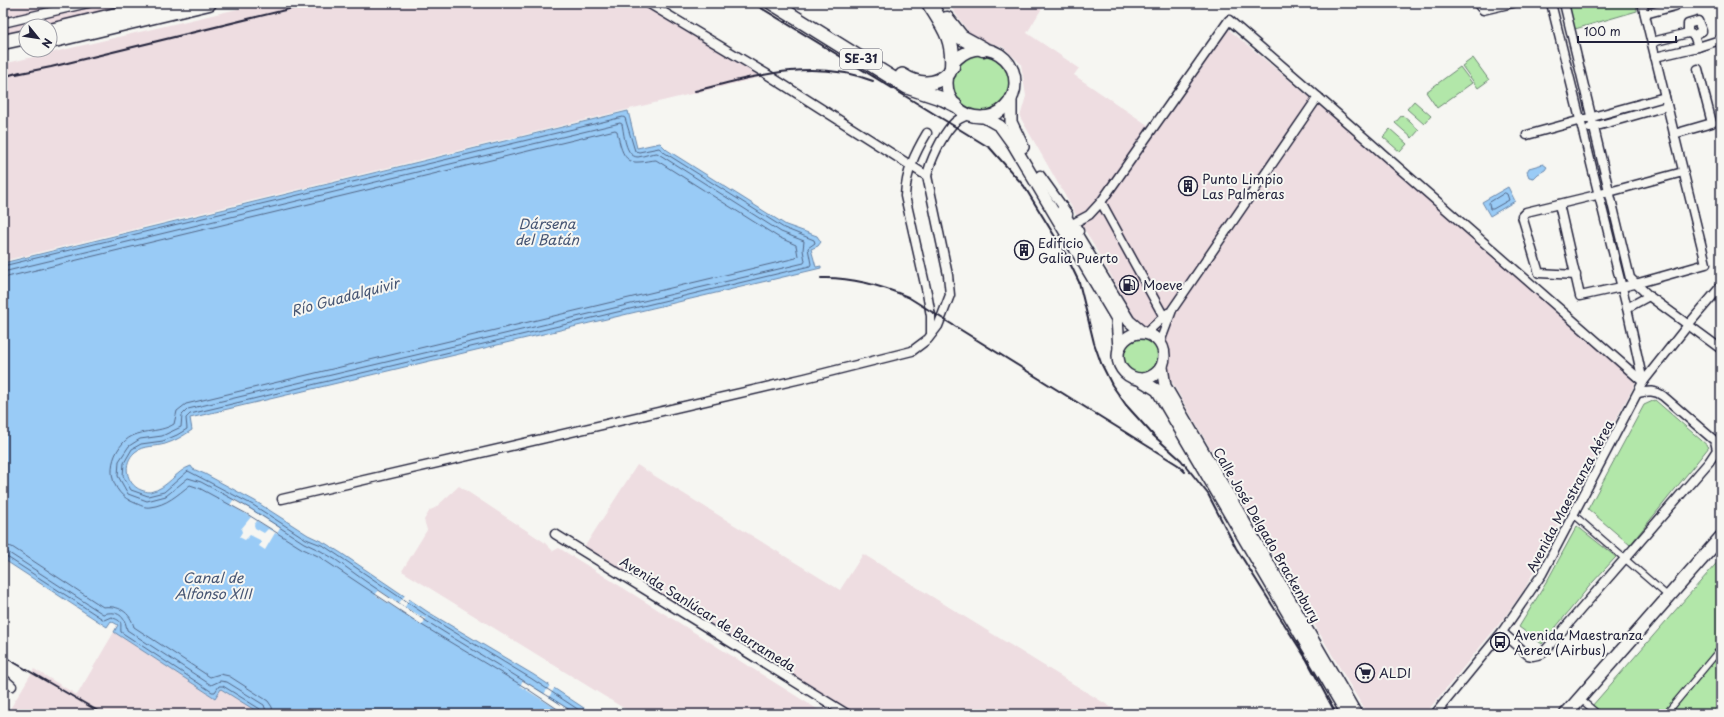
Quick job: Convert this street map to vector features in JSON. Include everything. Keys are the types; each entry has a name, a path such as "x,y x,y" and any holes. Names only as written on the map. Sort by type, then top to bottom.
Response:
{"highway":[{"path":"58,29 166,3"},
{"path":"58,39 209,3"},
{"name":"SE-31","path":"772,3 907,87 943,98 955,105"},
{"name":"SE-31","path":"788,3 909,80 926,83 936,82 950,70"},
{"path":"929,3 950,40 953,53 950,70"},
{"path":"938,3 950,24 961,37 983,49"},
{"path":"3,42 18,39"},
{"path":"3,52 18,49"}],"main road":[{"path":"983,49 996,52 1011,66 1015,79 1014,93 1003,110 991,116 984,117 969,115 955,105 948,90 950,70 962,55 972,50 983,49"},
{"path":"984,117 1000,126 1013,144 1117,320 1119,348 1118,357 1122,369 1128,375 1139,379 1152,376 1163,364 1164,351 1160,342 1152,334 1144,332 1129,321 1020,142 1011,122 1011,99"},
{"path":"1119,348 1126,338 1134,334 1144,332"},
{"name":"Calle José Delgado Brackenbury","path":"1163,364 1165,386 1356,714"},
{"name":"Calle José Delgado Brackenbury","path":"1139,379 1157,390 1347,714"},
{"path":"1566,714 1721,537"},
{"path":"1575,714 1721,547"}],"street":[{"path":"3,23 66,6 88,3"},
{"path":"648,3 765,73 927,176"},
{"path":"1477,3 1483,10 1513,3"},
{"path":"1551,3 1622,287 1643,382"},
{"path":"1564,3 1630,278 1649,296 1721,349"},
{"path":"1559,204 1580,296 1635,284 1706,264 1642,3"},
{"path":"1645,14 1675,6"},
{"path":"1074,223 1089,215 1101,202 1229,20 1643,382"},
{"path":"1652,42 1691,34 1698,47"},
{"path":"1655,57 1698,47 1720,40"},
{"path":"1674,134 1712,123 1698,69"},
{"path":"1160,342 1172,310 1318,97"},
{"path":"1527,135 1665,97"},
{"path":"1583,130 1667,106"},
{"path":"282,499 902,354 920,346 928,339 942,319 950,295 950,285 927,176 931,160 952,125 959,118 969,115"},
{"path":"927,133 917,149 910,166 906,180 905,196 931,311 931,333"},
{"path":"1576,275 1539,273 1522,216 1526,212 1683,172"},
{"path":"1040,175 1074,223 1121,302 1144,332 1172,310"},
{"path":"1101,202 1164,317"},
{"name":"Avenida Maestranza Aérea","path":"1435,714 1502,632 1542,574 1643,382 1721,286"},
{"path":"1627,308 1649,296"},
{"path":"1502,632 1528,655 1533,656 1542,654 1626,559 1709,462 1717,450 1715,441 1658,392 1649,391 1638,393"},
{"path":"1573,514 1669,597"},
{"name":"Avenida Sanlúcar de Barrameda","path":"556,534 847,714"},
{"path":"1666,714 1720,650"},
{"path":"3,678 12,686"},
{"path":"1585,703 1598,714"}],"shaded area":[{"path":"3,3 138,3 58,22 58,18 18,18 18,32 3,35"},
{"path":"263,3 643,3 760,73 761,77 3,261 3,64 29,58 58,58 58,51"},
{"path":"948,3 1045,3 1027,33 1079,68 1074,75 1155,130 1227,28 1411,182 1636,382 1525,588 1504,618 1425,714 1367,714 1196,424 1020,117 1026,96 1021,64 1003,47 972,37"},
{"path":"637,465 840,590 863,554 1122,714 853,714 585,546"},
{"path":"459,486 544,542 553,551 559,548 825,714 633,714 402,571 427,530 424,520 430,510 435,508"},
{"path":"114,632 215,698 221,689 261,714 7,714 34,669 77,695"}],"green space":[{"path":"1570,3 1636,3 1637,11 1575,29 1566,10"},
{"path":"976,54 988,54 1003,62 1011,77 1011,89 1003,104 988,112 976,112 961,104 953,89 953,77 961,62"},
{"path":"1473,58 1489,80 1478,88 1462,66"},
{"path":"1460,67 1472,83 1437,108 1426,92"},
{"path":"1414,101 1431,116 1424,124 1407,109"},
{"path":"1402,115 1419,130 1412,138 1395,123"},
{"path":"1390,129 1407,144 1400,152 1383,137"},
{"path":"1142,337 1155,343 1161,356 1155,369 1142,375 1129,369 1123,356 1129,343"},
{"path":"1655,400 1709,447 1630,545 1588,509 1644,405"},
{"path":"1577,526 1616,557 1592,583 1542,644 1519,627 1546,583"},
{"path":"1721,558 1721,714 1585,714"}],"water":[{"path":"628,111 637,148 660,143 667,150 786,225 817,236 821,242 818,246 811,249 816,267 821,266 821,268 190,418 192,430 169,443 145,447 138,450 131,457 127,467 129,478 132,483 141,490 150,492 162,487 185,468 191,466 193,469 255,501 308,535 325,543 428,612 534,675 593,714 261,714 221,689 215,698 114,632 118,625 111,621 107,627 3,559 3,263"},
{"path":"1543,164 1547,167 1545,170 1534,178 1529,177 1527,172 1529,168"},
{"path":"1508,187 1515,201 1490,216 1482,202"}],"pier":[{"path":"234,499 280,528 277,534 275,533 265,550 259,546 261,543 260,540 250,535 245,540 239,537 242,532 241,529 251,517 230,505","holes":["257,521 272,530 268,529 264,533 255,528 254,525"]},
{"path":"379,590 399,603 406,594 410,597 405,607 426,619 422,625 375,595"},
{"path":"523,680 544,694 551,684 555,687 549,697 570,710 568,714 565,714 520,686"}],"railway":[{"path":"16,74 51,67 314,3"},
{"path":"753,3 990,148 1024,186 1065,253 1079,282 1094,343 1101,363 1112,385 1126,405 1154,436 1181,460 1208,494 1236,548 1307,660 1336,714"},
{"path":"695,91 762,75 806,70 851,74 873,81"},
{"path":"3,77 20,72"},
{"path":"821,278 854,280 887,289 908,297 1178,465 1185,472"},
{"path":"3,656 103,714"}],"place":[{"name":"Punto Limpio Las Palmeras","path":"1188,186"},
{"name":"Edificio Galia Puerto","path":"1024,250"},
{"name":"Moeve","path":"1129,285"},
{"name":"Avenida Maestranza Aerea (Airbus)","path":"1500,642"},
{"name":"ALDI","path":"1365,673"}],"water label":[{"name":"Dársena del Batán","path":"547,232"},
{"name":"Río Guadalquivir","path":"345,297"},
{"name":"Canal de Alfonso XIII","path":"213,586"}]}
